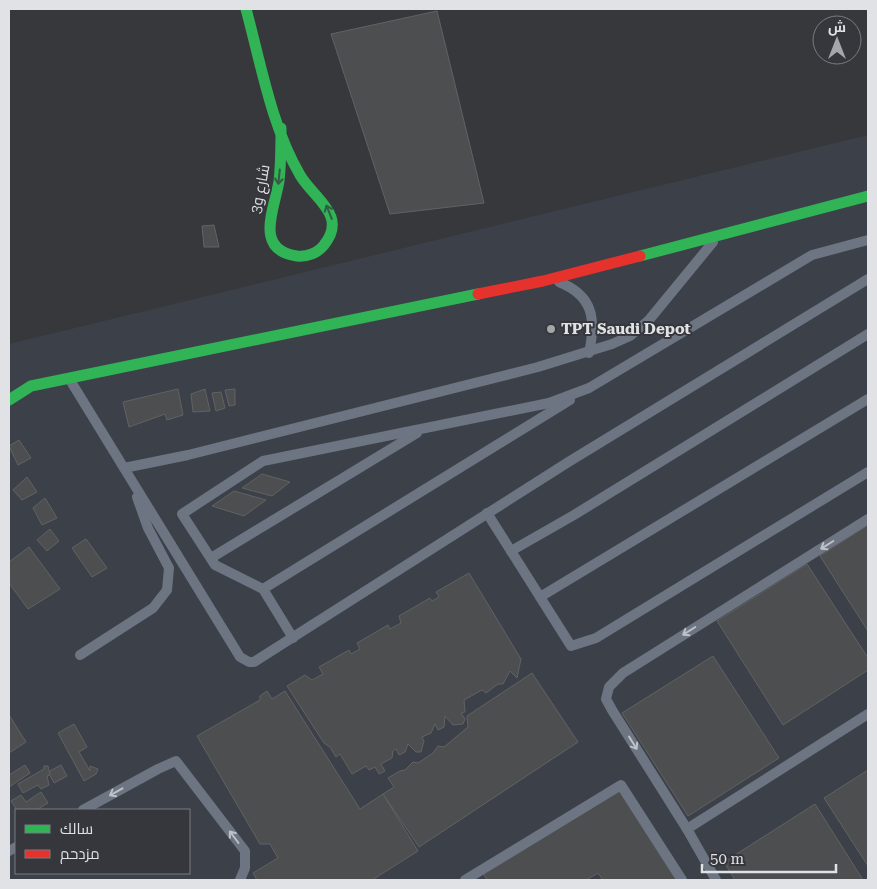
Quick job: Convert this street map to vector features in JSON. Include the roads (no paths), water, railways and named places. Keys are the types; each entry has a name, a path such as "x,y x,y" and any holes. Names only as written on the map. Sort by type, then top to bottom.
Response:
{"street":[{"name":"شارع و3","path":"246,9 282,128 300,175 326,204 332,218 332,232 326,243 317,252 304,256 283,252 274,242 268,230 268,222 279,182 282,128"},
{"path":"9,400 31,386 543,281 868,196"}],"lane":[{"path":"124,468 188,455 589,353 630,336 650,320 716,237"},
{"path":"262,589 589,388 812,255 868,240"},
{"path":"69,378 240,657 249,662 254,662 487,513 868,279"},
{"path":"543,281 560,282 575,290 586,302 593,318 593,334 589,353"},
{"path":"511,551 574,516 868,334"},
{"path":"293,638 262,589 215,565 182,514 262,461 549,403 589,388"},
{"path":"540,597 868,399"},
{"path":"210,558 426,428"},
{"path":"487,513 571,646 596,638 868,472"},
{"path":"80,655 154,608 167,590 169,568 148,528 135,486"},
{"path":"716,880 687,829 612,710 606,699 609,687 623,673 868,519"},
{"path":"687,829 868,714"},
{"path":"85,809 158,768 176,761 246,852 246,868 240,880"},
{"path":"465,880 621,785 682,880"}],"place":[{"name":"TPT Saudi Depot","path":"551,329"}]}
